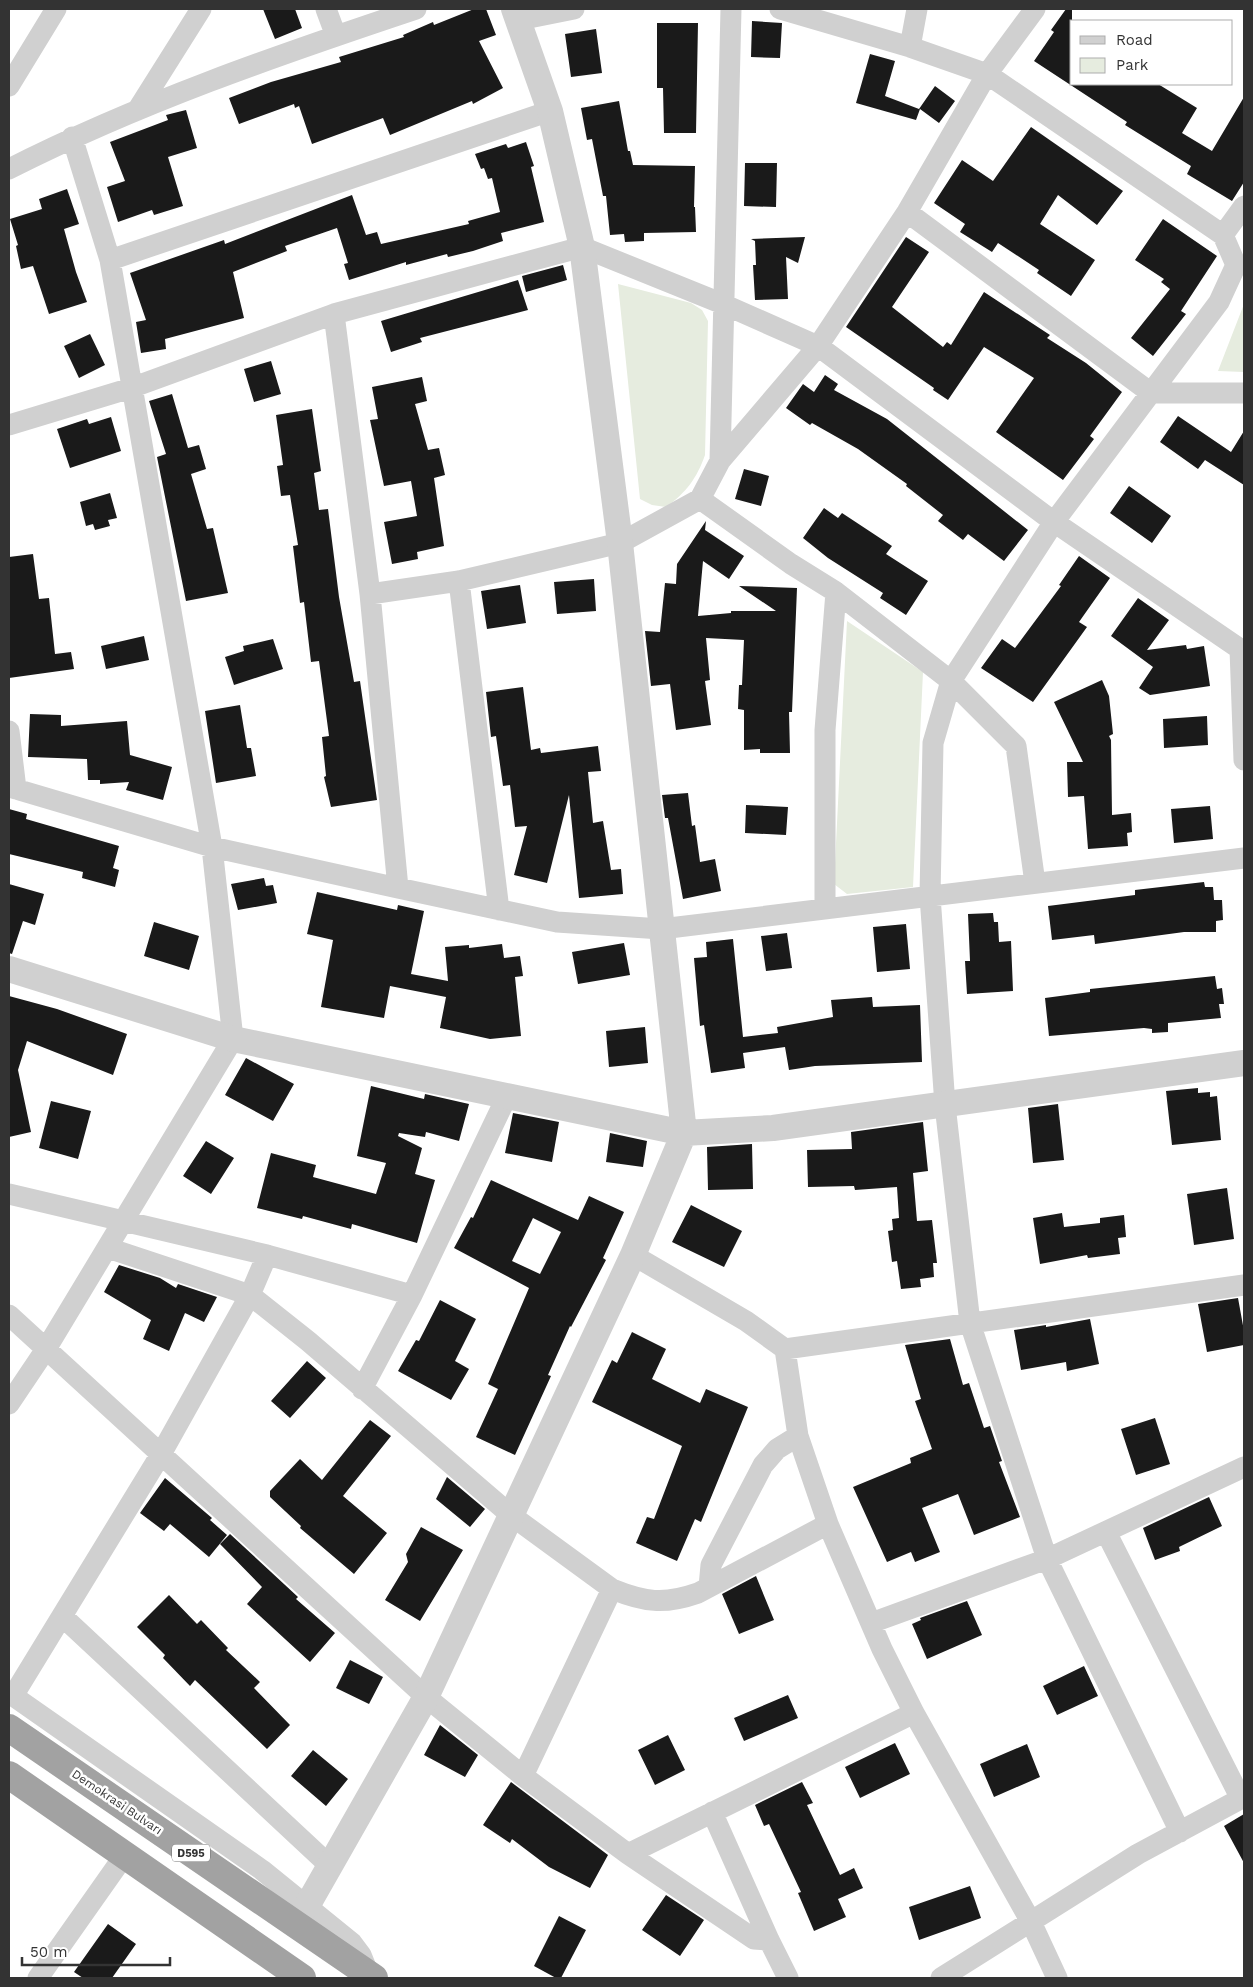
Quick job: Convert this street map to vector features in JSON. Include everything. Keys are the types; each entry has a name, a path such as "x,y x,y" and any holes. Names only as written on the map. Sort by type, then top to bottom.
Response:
{"highway":[{"name":"Demokrasi Bulvarı","path":"9,1728 371,1977"},
{"path":"9,1775 302,1978"}],"street":[{"path":"9,86 56,9"},
{"path":"138,109 201,9"},
{"path":"326,9 336,36"},
{"path":"9,169 72,137 138,109 336,36 416,9"},
{"path":"307,1906 426,1697 633,1255 684,1133 620,543 582,247 550,111 516,14 574,9"},
{"path":"720,460 731,9"},
{"path":"780,9 910,47 987,74 1223,235 1236,266 1219,302 1054,522 951,681 933,743 930,896 945,1105 970,1323 1047,1559 1180,1832"},
{"path":"910,47 917,9"},
{"path":"370,594 459,581 620,543 700,499 720,460 818,346 907,212 987,74 1035,9"},
{"path":"110,260 550,111"},
{"path":"9,1404 46,1349 125,1221 233,1039 212,847 110,260 72,137"},
{"path":"1223,235 1244,206"},
{"path":"907,212 1151,393 1244,393"},
{"path":"9,425 131,388 334,314 582,247 723,304 818,346 1054,522 1242,649 1244,760"},
{"path":"334,314 370,594 398,888"},
{"path":"700,499 790,564 836,592 951,681 1016,746 1035,883"},
{"path":"459,581 499,910"},
{"path":"825,909 825,730 836,592"},
{"path":"9,731 13,788 212,847 557,922 661,929 1244,858"},
{"path":"9,969 233,1039 684,1133 773,1128 1244,1063"},
{"path":"362,1389 412,1295 507,1096"},
{"path":"9,1194 267,1255 412,1295"},
{"path":"108,1248 250,1295 308,1341 512,1516 612,1589 628,1596 662,1602 679,1600 709,1587 828,1524"},
{"path":"267,1255 250,1295 161,1454 62,1616 11,1695 255,1864 352,1944 371,1977"},
{"path":"633,1255 746,1321 785,1349 1244,1285"},
{"path":"9,1315 426,1697 523,1776 628,1854 754,1939 769,1940"},
{"path":"785,1349 798,1436 828,1524 871,1623 914,1713 1031,1922 1057,1978"},
{"path":"709,1587 711,1565 763,1465 777,1449 798,1436"},
{"path":"871,1623 1047,1559 1244,1467"},
{"path":"941,1978 1138,1854 1242,1798 1106,1532"},
{"path":"523,1776 612,1589"},
{"path":"62,1616 329,1865"},
{"path":"628,1854 914,1713"},
{"path":"712,1812 788,1978"},
{"path":"38,1978 124,1856"}],"green space":[{"path":"618,284 691,303 702,310 708,321 705,455 690,484 666,507 652,505 640,499"},
{"path":"1244,304 1244,372 1218,371"},
{"path":"847,621 923,672 913,887 847,894 834,884"}],"building":[{"path":"263,9 295,9 302,28 275,39"},
{"path":"474,9 486,9 496,35 479,41 503,88 473,104 472,101 390,135 383,118 312,144 299,106 295,108 294,104 239,124 229,98 271,82 341,62 339,57 404,37 403,35 433,22 434,25"},
{"path":"1066,9 1072,9 1072,20 1070,20 1070,85 1034,61 1054,32 1051,30"},
{"path":"752,21 782,23 780,58 751,57"},
{"path":"657,23 698,23 696,133 664,133 663,88 657,88"},
{"path":"596,29 602,73 571,77 565,34"},
{"path":"870,54 895,61 885,96 919,109 935,86 955,101 939,123 920,109 916,120 856,103"},
{"path":"1071,85 1160,85 1197,108 1182,133 1212,151 1244,97 1244,182 1232,201 1187,174 1191,166 1125,125 1127,122"},
{"path":"619,101 628,151 630,151 633,165 695,166 694,207 696,232 644,233 644,241 625,242 624,234 610,235 606,196 603,196 592,139 587,140 581,108"},
{"path":"186,110 197,148 168,157 183,206 154,215 152,210 118,222 107,187 125,181 110,142 168,120 166,115"},
{"path":"1031,127 1123,191 1097,225 1058,195 1040,224 1095,260 1071,296 1037,273 1039,270 998,243 992,252 960,232 965,224 934,203 962,160 993,181"},
{"path":"526,142 534,166 531,167 544,222 501,233 503,241 473,251 448,257 447,254 406,265 406,262 349,280 344,264 348,263 337,228 285,246 287,251 233,272 244,318 165,339 166,349 141,353 136,322 146,320 130,273 224,240 225,244 352,195 366,235 377,232 381,244 469,224 468,221 500,212 492,178 488,179 484,168 481,169 475,154 506,144 508,148"},
{"path":"745,163 777,163 776,207 744,206"},
{"path":"67,189 79,224 64,229 87,302 49,314 33,266 21,269 16,246 18,245 10,219 42,209 39,199"},
{"path":"1163,219 1217,256 1181,311 1186,314 1153,356 1131,338 1170,289 1161,282 1164,279 1135,260"},
{"path":"805,237 798,263 786,257 788,299 755,300 753,265 756,265 755,241 751,239"},
{"path":"906,237 929,252 892,307 943,347 947,342 951,345 984,292 1050,335 1047,338 1086,363 1122,392 1090,436 1094,439 1063,480 996,432 1034,378 984,347 948,400 933,390 934,388 846,327"},
{"path":"563,265 567,280 526,292 522,276"},
{"path":"518,280 528,310 420,338 422,342 391,352 381,321"},
{"path":"90,334 105,365 79,378 64,346"},
{"path":"271,361 281,394 254,402 244,369"},
{"path":"825,375 838,384 834,390 887,419 1028,530 1004,561 968,534 963,540 938,521 943,515 906,486 907,484 858,449 812,423 810,425 786,408 803,384 814,392"},
{"path":"422,377 427,401 415,404 428,450 439,448 445,475 434,478 444,546 417,552 418,559 392,564 384,522 417,516 411,481 384,486 370,420 378,419 372,387"},
{"path":"172,394 188,448 199,445 206,469 191,474 207,529 213,528 228,593 186,601 157,457 166,454 149,401"},
{"path":"312,409 321,471 314,473 319,510 328,509 339,597 354,682 360,681 377,800 331,807 324,777 326,776 322,737 329,736 319,661 311,662 304,602 300,603 293,546 298,545 290,495 281,496 277,466 283,465 276,415"},
{"path":"1178,416 1231,452 1244,431 1244,485 1205,460 1198,469 1160,442"},
{"path":"111,417 121,451 70,468 57,429 87,419 89,424"},
{"path":"744,469 769,476 761,506 735,499"},
{"path":"1129,486 1171,516 1152,543 1110,513"},
{"path":"110,493 117,518 108,520 110,526 95,530 93,524 86,526 80,502"},
{"path":"824,508 838,518 842,513 892,546 886,554 928,581 906,615 880,598 883,593 828,558 803,538"},
{"path":"706,521 705,530 744,556 729,579 703,561 698,616 731,613 731,611 776,611 739,586 797,588 792,712 789,712 790,753 760,753 760,749 744,750 744,710 738,709 739,685 742,685 744,640 706,638 710,680 705,681 711,725 676,730 670,684 651,686 645,631 660,632 665,583 676,584 677,564"},
{"path":"33,554 39,599 49,598 55,654 71,652 74,669 9,678 9,557"},
{"path":"1079,556 1110,578 1079,622 1087,627 1033,702 981,668 1002,639 1015,648 1061,586 1059,585"},
{"path":"594,579 596,611 557,614 554,582"},
{"path":"520,585 526,623 487,629 481,591"},
{"path":"1138,598 1169,620 1147,650 1186,645 1187,649 1204,646 1210,686 1150,695 1139,688 1153,667 1111,636"},
{"path":"144,636 149,660 106,669 101,646"},
{"path":"273,639 283,669 234,685 225,657 244,651 243,646"},
{"path":"1102,680 1109,696 1113,734 1109,736 1111,740 1112,815 1131,813 1132,832 1127,833 1128,846 1088,849 1084,796 1068,797 1067,762 1083,762 1054,702"},
{"path":"523,687 531,750 540,748 541,753 598,746 601,771 588,772 593,823 603,821 611,870 621,869 623,894 579,898 569,795 547,883 514,875 527,826 515,827 510,785 503,786 496,736 491,737 486,692"},
{"path":"240,705 247,748 251,748 256,776 216,783 205,711"},
{"path":"30,714 61,715 61,726 127,721 130,755 172,767 163,800 126,790 129,782 100,784 100,780 88,780 87,759 28,757"},
{"path":"1207,716 1208,745 1164,748 1163,719"},
{"path":"688,793 692,826 695,825 700,862 715,859 721,891 683,899 668,818 665,818 662,795"},
{"path":"746,805 788,807 786,835 745,833"},
{"path":"1210,806 1213,839 1174,843 1171,809"},
{"path":"9,809 27,814 26,819 119,846 113,868 119,870 115,887 82,878 83,872 9,854"},
{"path":"264,878 266,886 273,885 277,903 238,910 231,884"},
{"path":"1204,882 1205,887 1213,887 1214,900 1222,900 1223,920 1216,921 1216,932 1184,932 1095,944 1094,935 1052,940 1048,906 1135,895 1135,890"},
{"path":"9,884 44,894 35,925 23,921 12,954 9,953"},
{"path":"317,892 397,910 398,905 424,911 411,974 448,981 445,947 469,945 469,948 502,944 504,958 520,956 523,976 515,977 521,1036 490,1039 440,1028 446,997 390,986 384,1018 321,1007 333,940 307,934"},
{"path":"993,913 994,922 998,922 999,942 1011,941 1013,991 967,994 965,961 970,961 968,914"},
{"path":"154,922 199,936 189,970 144,956"},
{"path":"906,924 910,969 877,972 873,927"},
{"path":"787,933 792,968 766,971 761,936"},
{"path":"733,939 743,1037 778,1033 777,1027 833,1017 831,1000 872,997 873,1007 920,1005 922,1062 815,1066 789,1070 785,1047 743,1053 745,1068 711,1073 704,1025 700,1026 694,958 707,957 706,942"},
{"path":"624,943 630,975 578,984 572,952"},
{"path":"1215,976 1217,989 1222,988 1224,1004 1219,1004 1221,1018 1168,1023 1168,1032 1152,1033 1152,1029 1144,1028 1049,1036 1045,998 1090,992 1090,989"},
{"path":"9,996 57,1009 127,1034 113,1075 27,1041 18,1070 31,1132 9,1137"},
{"path":"645,1027 648,1063 609,1067 606,1031"},
{"path":"246,1058 294,1084 273,1121 225,1095"},
{"path":"371,1086 424,1099 425,1094 469,1104 459,1141 426,1132 425,1137 399,1133 398,1136 422,1148 415,1174 435,1180 417,1243 352,1224 351,1229 303,1216 302,1219 257,1208 271,1153 316,1165 313,1177 376,1194 386,1163 357,1156"},
{"path":"1198,1088 1198,1093 1210,1092 1210,1097 1217,1096 1221,1140 1172,1145 1166,1091"},
{"path":"51,1101 91,1111 78,1159 39,1148"},
{"path":"1058,1104 1064,1160 1033,1163 1028,1108"},
{"path":"513,1113 559,1122 552,1162 505,1153"},
{"path":"923,1122 928,1171 913,1173 917,1221 932,1220 937,1263 933,1263 934,1277 920,1279 921,1287 901,1289 897,1261 892,1262 888,1231 893,1230 892,1219 899,1218 897,1187 855,1190 854,1186 808,1187 807,1150 852,1149 851,1132"},
{"path":"610,1133 647,1141 643,1167 606,1162"},
{"path":"206,1141 234,1158 211,1194 183,1176"},
{"path":"752,1144 753,1189 708,1190 707,1147"},
{"path":"491,1180 578,1220 589,1196 624,1212 603,1258 606,1260 570,1326 548,1375 551,1376 515,1455 476,1437 498,1389 488,1384 529,1288 454,1248 471,1217 473,1218","holes":["533,1218 561,1232 540,1274 512,1261"]},
{"path":"1227,1188 1234,1239 1194,1245 1187,1194"},
{"path":"691,1205 742,1231 724,1267 672,1242"},
{"path":"1062,1213 1064,1227 1100,1223 1100,1218 1124,1215 1126,1237 1118,1238 1120,1254 1088,1258 1087,1255 1040,1264 1033,1218"},
{"path":"119,1265 160,1278 176,1288 178,1284 217,1297 204,1322 185,1313 169,1351 143,1339 151,1320 104,1292"},
{"path":"1238,1298 1244,1331 1244,1345 1207,1352 1198,1304"},
{"path":"440,1300 476,1319 455,1361 469,1369 451,1400 398,1371 416,1340 419,1341"},
{"path":"1090,1319 1099,1364 1067,1371 1066,1362 1021,1370 1014,1330 1046,1325 1046,1327"},
{"path":"632,1332 666,1349 652,1379 700,1403 706,1389 748,1407 701,1522 695,1519 677,1561 636,1543 647,1517 654,1519 682,1446 592,1402 612,1360 617,1363"},
{"path":"950,1339 963,1385 969,1383 984,1428 990,1426 1002,1461 999,1462 1020,1517 974,1535 958,1494 922,1508 940,1552 915,1562 911,1552 887,1562 853,1487 911,1463 910,1458 932,1449 915,1401 921,1399 905,1345"},
{"path":"307,1361 326,1378 290,1418 271,1401"},
{"path":"1155,1418 1170,1464 1136,1475 1121,1429"},
{"path":"370,1420 391,1436 343,1496 387,1533 354,1574 300,1528 301,1526 270,1497 270,1491 300,1459 322,1480"},
{"path":"447,1477 485,1509 470,1527 436,1499"},
{"path":"165,1478 212,1518 210,1520 227,1535 209,1557 170,1524 164,1531 140,1513"},
{"path":"1209,1497 1222,1526 1179,1547 1180,1551 1155,1560 1143,1528"},
{"path":"421,1527 463,1550 420,1621 385,1600 408,1562 406,1554"},
{"path":"230,1534 298,1597 296,1599 335,1633 310,1662 247,1604 262,1587 220,1544"},
{"path":"756,1576 774,1620 739,1634 722,1594"},
{"path":"169,1595 197,1624 201,1620 228,1648 226,1650 260,1682 254,1688 290,1725 267,1749 195,1680 190,1686 163,1658 165,1655 137,1627"},
{"path":"967,1601 982,1635 927,1659 912,1624 921,1620 920,1618"},
{"path":"350,1660 383,1677 369,1704 336,1688"},
{"path":"1084,1666 1098,1696 1057,1715 1043,1686"},
{"path":"788,1695 798,1718 744,1741 734,1718"},
{"path":"440,1725 478,1755 465,1777 424,1755"},
{"path":"668,1735 685,1770 655,1785 638,1750"},
{"path":"895,1743 910,1774 860,1798 845,1767"},
{"path":"1027,1744 1040,1777 994,1797 980,1764"},
{"path":"313,1750 348,1779 326,1806 291,1776"},
{"path":"511,1782 608,1855 590,1888 549,1867 512,1839 510,1843 483,1825"},
{"path":"802,1782 813,1803 807,1805 840,1875 854,1868 863,1888 838,1899 846,1917 814,1931 798,1893 801,1892 769,1824 764,1826 755,1805"},
{"path":"1244,1814 1244,1863 1224,1826"},
{"path":"970,1886 981,1918 919,1940 909,1907"},
{"path":"666,1895 704,1920 680,1956 642,1930"},
{"path":"559,1916 586,1930 561,1978 556,1978 534,1966"},
{"path":"108,1924 136,1944 112,1978 83,1978 74,1972"}]}
